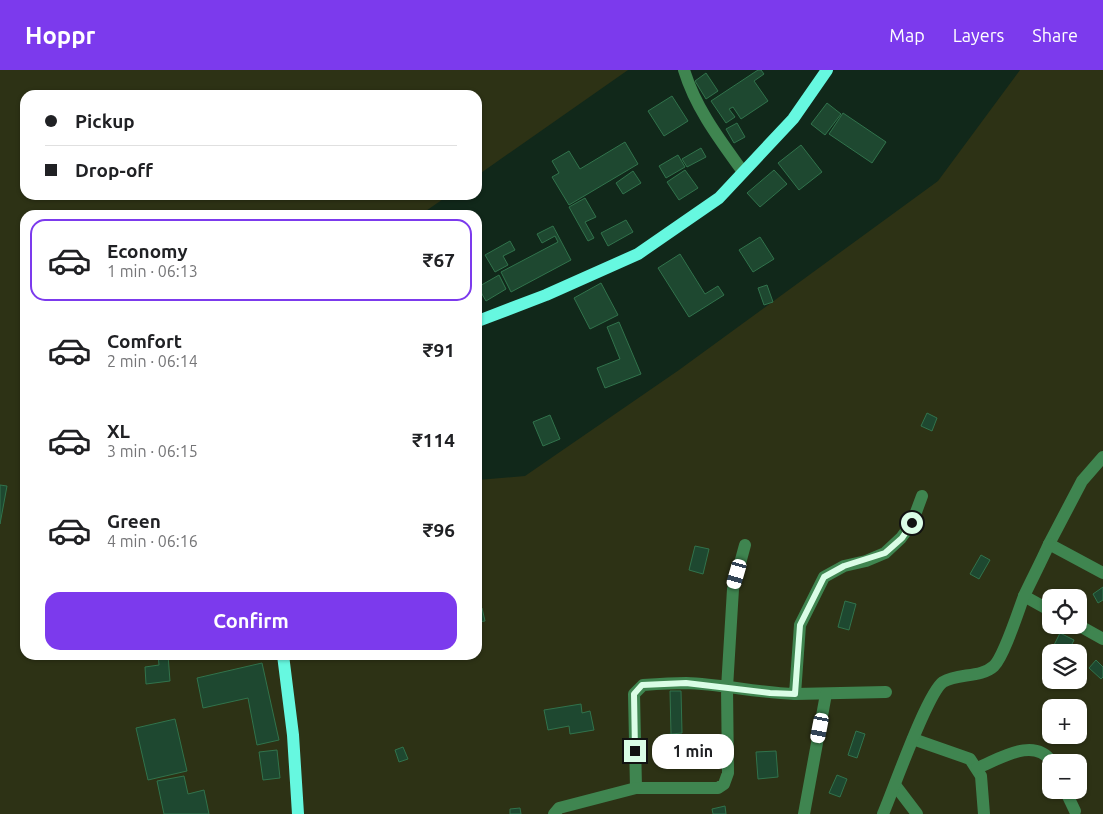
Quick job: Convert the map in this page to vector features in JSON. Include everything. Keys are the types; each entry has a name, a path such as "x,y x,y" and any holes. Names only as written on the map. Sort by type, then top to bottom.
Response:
{"main road":[{"path":"482,319 546,295 638,254 719,198 793,119 827,70"},
{"path":"284,660 293,736 298,814"}],"street":[{"path":"684,70 704,118 743,172"},
{"path":"883,814 928,704 942,682 985,671 994,666 1001,656 1024,596 1082,481 1103,457"},
{"path":"795,694 800,625 824,577 844,566 885,553 902,538 912,523 922,496"},
{"path":"1050,544 1103,573"},
{"path":"554,814 559,808 636,788 718,788 724,784 728,772 727,688 733,589 745,545"},
{"path":"1024,596 1042,606"},
{"path":"1087,630 1103,639"},
{"path":"636,788 634,694 642,685 686,683 770,693 795,694 886,692"},
{"path":"804,814 826,694"},
{"path":"913,739 970,759 981,776 984,814"},
{"path":"977,768 1024,749 1035,750 1044,754"},
{"path":"895,785 917,814"},
{"path":"1069,799 1075,811"}],"green space":[{"path":"0,70 628,70 482,172 482,90 20,90 20,200 442,200 427,210 20,210 20,660 482,660 482,480 525,476 679,370 938,181 1020,70 1103,70 1103,814 0,814"}],"building":[{"path":"758,70 761,70 764,74 754,81 768,101 741,119 733,107 729,109 735,117 726,123 711,101"},
{"path":"706,73 718,91 706,99 695,81"},
{"path":"672,96 688,121 664,136 648,111"},
{"path":"827,103 841,114 825,135 811,124"},
{"path":"843,113 886,142 872,163 829,134"},
{"path":"737,123 745,137 734,143 726,129"},
{"path":"625,142 638,164 569,205 552,177 559,173 552,161 569,151 580,169"},
{"path":"801,145 822,172 799,190 778,163"},
{"path":"701,148 706,157 687,167 682,159"},
{"path":"678,155 685,167 666,178 659,166"},
{"path":"685,170 698,188 679,200 667,182"},
{"path":"774,170 787,184 760,207 747,193"},
{"path":"633,171 641,183 623,194 616,183"},
{"path":"585,198 596,217 585,222 594,238 588,241 569,207"},
{"path":"626,220 633,232 608,246 601,233"},
{"path":"553,226 571,260 511,292 501,272 558,242 555,236 542,243 537,234"},
{"path":"760,237 774,259 753,272 739,250"},
{"path":"510,241 515,250 503,256 508,265 495,272 485,255"},
{"path":"680,254 705,294 718,286 724,295 689,317 658,268"},
{"path":"499,275 506,289 486,301 482,294 482,285"},
{"path":"601,283 618,315 590,329 574,298"},
{"path":"767,285 773,302 764,305 758,288"},
{"path":"619,322 641,374 605,388 597,368 620,359 607,327"},
{"path":"927,413 937,418 932,431 921,426"},
{"path":"550,415 560,439 543,446 533,422"},
{"path":"0,485 7,486 0,524"},
{"path":"695,546 709,549 703,574 689,570"},
{"path":"981,555 990,560 979,579 970,574"},
{"path":"1103,587 1103,600 1098,603 1093,594"},
{"path":"845,601 856,604 849,630 838,627"},
{"path":"482,608 485,621 482,621"},
{"path":"1060,634 1074,640 1072,644 1054,644"},
{"path":"158,660 168,660 170,681 146,684 145,667 159,665"},
{"path":"1096,660 1103,667 1103,677 1101,679 1089,668"},
{"path":"262,663 279,740 257,745 248,698 203,708 197,678"},
{"path":"670,691 681,691 682,733 671,734"},
{"path":"581,704 582,713 590,711 594,730 570,734 569,726 548,730 544,710"},
{"path":"175,719 187,771 148,780 136,728"},
{"path":"856,731 865,734 857,758 848,755"},
{"path":"671,734 673,750 665,752 663,735"},
{"path":"403,747 408,759 399,762 395,750"},
{"path":"277,750 280,778 263,780 259,752"},
{"path":"776,751 778,777 758,779 756,752"},
{"path":"837,775 847,779 840,797 829,793"},
{"path":"184,776 188,794 204,790 209,814 164,814 157,781"},
{"path":"725,806 726,814 713,814 712,809"},
{"path":"520,808 521,814 510,814 510,809"}],"route":[{"path":"635,751 634,694 642,685 686,683 770,693 795,694 800,625 824,577 844,566 885,553 902,538 912,523"}]}
